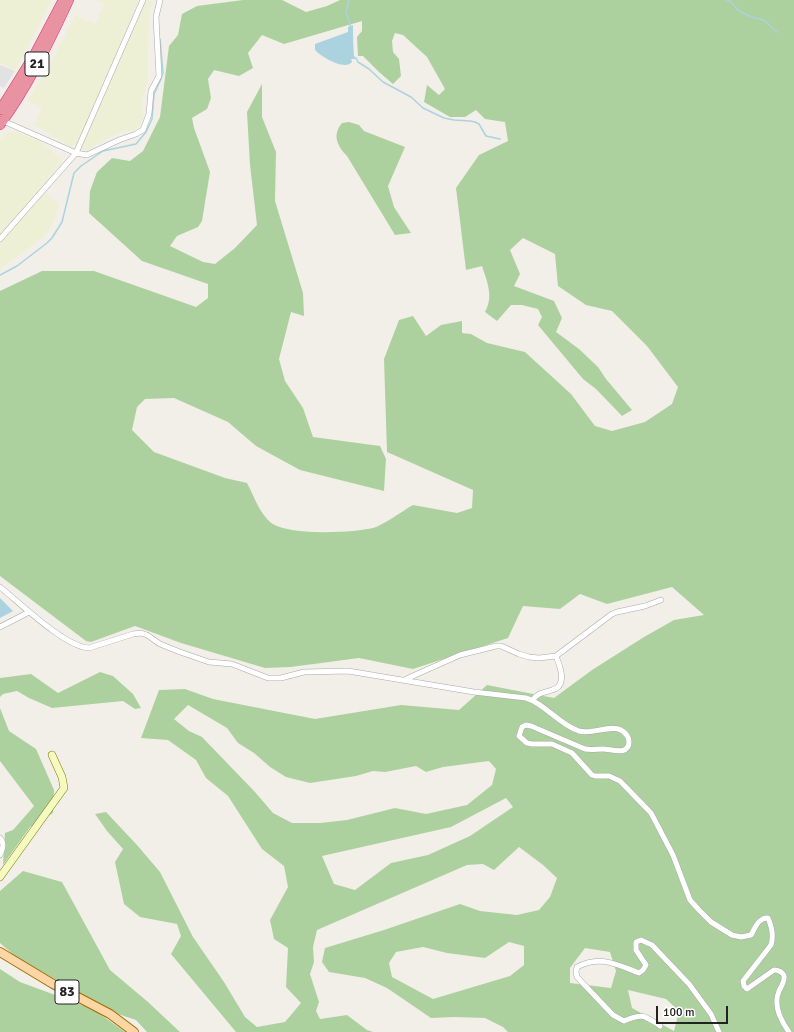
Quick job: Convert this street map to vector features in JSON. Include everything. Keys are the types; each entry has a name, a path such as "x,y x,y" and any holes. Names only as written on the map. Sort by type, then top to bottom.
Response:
{"highway":[{"name":"21","path":"0,110 33,57 62,0"},
{"name":"21","path":"1,122 50,42 69,0"}],"main road":[{"name":"83","path":"0,952 53,984 110,1014 134,1032"}],"street":[{"path":"0,239 76,153 143,0"},
{"path":"1,122 76,153 87,155 143,130 149,114 151,91 159,76 156,17 160,0"},
{"path":"0,587 29,612 68,640 84,647 89,648 133,634 141,634 147,635 160,644 180,652 209,662 232,664 268,678 281,678 304,672 357,672 474,692 507,695 532,700 569,727 579,731 589,732 618,728 627,734 629,741 626,749 618,751 585,749 526,725 522,727 519,736 526,743 552,744 572,753 592,775 609,776 622,783 654,816 674,855 690,900 711,922 725,932 741,937 751,935 760,920 768,918 772,927 773,938 770,945 743,980 744,986 747,989 774,970 779,970 782,973 784,979 777,998 782,1021 789,1032"},
{"path":"406,680 460,655 496,646 501,646 529,657 539,658 556,656 612,614 645,606 661,600"},
{"path":"0,627 29,612"},
{"path":"532,700 539,694 554,690 560,684 562,673 556,656"},
{"path":"0,877 64,788 62,777 52,755"},
{"path":"0,838 3,843 0,855"},
{"path":"660,1026 642,1015 635,1016 624,1021 613,1015 576,976 577,967 587,962 606,961 639,973 643,970 646,964 636,950 636,942 641,940 652,945 689,984 706,1005 719,1032"}],"green space":[{"path":"0,0 51,0 15,70 0,63"},
{"path":"95,0 139,0 78,144 71,147 34,125 42,107 27,101 53,59 75,15 95,24 104,4"},
{"path":"146,0 154,1 149,10 148,82 141,108 144,113 143,120 135,131 120,132 97,144 88,151 80,150"},
{"path":"243,0 282,0 306,12 327,6 340,0 794,0 794,1032 508,1032 503,1027 485,1018 431,1018 387,988 365,978 329,972 322,962 325,948 460,904 480,911 517,915 539,910 550,897 557,878 543,865 519,847 494,870 483,864 467,865 317,930 313,947 314,962 310,974 319,1002 316,1011 320,1019 347,1015 367,1030 373,1032 236,1032 171,954 181,936 177,924 140,917 124,904 115,862 123,849 107,831 95,814 106,812 160,872 193,937 224,982 245,1017 257,1027 285,1022 301,1003 286,987 288,948 274,939 270,920 288,887 284,866 262,849 228,796 206,778 196,760 168,740 141,738 159,690 185,689 213,699 315,719 401,705 459,710 487,685 554,698 592,670 674,620 704,615 672,587 607,604 580,594 560,609 523,606 508,638 413,669 359,658 291,667 265,668 181,643 135,626 91,642 86,641 0,576 0,291 42,271 94,271 196,307 208,298 208,284 142,261 89,213 90,191 97,172 112,158 130,161 143,151 160,117 169,46 178,35 182,14 197,6","holes":["362,21 362,31 357,37 358,56 363,56 393,84 401,76 399,59 393,52 392,41 395,33 403,35 427,57 445,89 439,95 427,85 424,102 450,117 465,117 476,110 485,119 505,122 508,141 479,155 456,188 466,270 482,266 488,283 489,300 485,312 497,321 511,305 522,305 538,309 542,317 538,325 583,379 596,389 622,416 632,410 598,367 579,349 556,332 562,318 554,301 514,286 520,274 510,250 523,238 555,254 558,286 586,305 612,311 647,346 678,387 672,404 645,422 612,431 595,426 571,394 525,352 487,343 471,334 462,333 462,321 441,325 426,336 413,316 399,320 384,359 387,452 473,490 472,508 457,513 413,505 373,528 336,532 290,530 278,526 266,518 247,483 225,478 154,452 132,430 137,407 145,399 174,398 228,422 256,446 300,470 384,491 386,459 380,446 313,437 303,408 285,381 279,359 291,312 304,316 303,293 275,201 276,152 262,117 262,84 247,112 250,165 257,225 235,248 215,264 203,262 170,246 177,236 198,227 202,221 210,172 194,128 192,118 207,109 211,98 208,79 214,70 239,76 253,68 248,53 262,35 284,44","188,705 227,728 238,743 254,753 270,767 286,777 310,783 356,776 373,771 385,772 416,766 426,772 443,767 489,761 496,769 492,785 467,805 426,814 395,808 347,820 320,823 292,823 273,813 202,737 189,731 174,719","506,798 513,807 470,836 428,855 391,863 355,890 334,884 322,856 451,827","509,942 524,946 524,965 510,976 433,999 392,977 389,963 396,952 423,947 447,953 485,958","585,948 610,952 616,971 611,988 570,983 570,968","628,990 666,999 679,1011 674,1031 632,1008"]},
{"path":"349,122 359,125 364,131 405,147 388,186 394,207 411,233 395,235 347,156 338,144 337,132 339,127 342,123"},
{"path":"14,131 42,142 63,161 41,188 59,204 49,231 0,270 0,140 6,133"},
{"path":"100,672 113,676 133,694 141,708 135,709 123,701 52,708 17,691 3,694 0,697 0,678 31,674 58,693"},
{"path":"0,708 9,731 36,749 54,790 53,813 30,827 3,865 5,833 13,830 34,806 0,761"},
{"path":"23,871 62,882 110,970 148,1002 180,1032 147,1032 136,1020 112,1012 16,957 0,943 0,891"},
{"path":"0,969 20,982 93,1009 125,1032 0,1032"}],"shaded area":[{"path":"0,65 15,71 4,88 0,86"}],"water":[{"path":"353,25 354,56 356,58 351,59 352,62 349,64 344,65 333,62 315,50 315,44 348,32 348,27"},
{"path":"0,598 13,611 0,618"}],"waterway":[{"path":"349,0 346,11 351,28"},
{"path":"726,0 731,2 738,10 751,17 764,20 777,32"},
{"path":"0,275 17,266 52,238 62,222 74,173 81,166 103,151 136,144 146,132 152,119 154,94 163,73 160,39"},
{"path":"356,58 358,62 369,69 383,82 411,97 423,108 444,118 475,122 479,124 486,136 500,139"}]}
